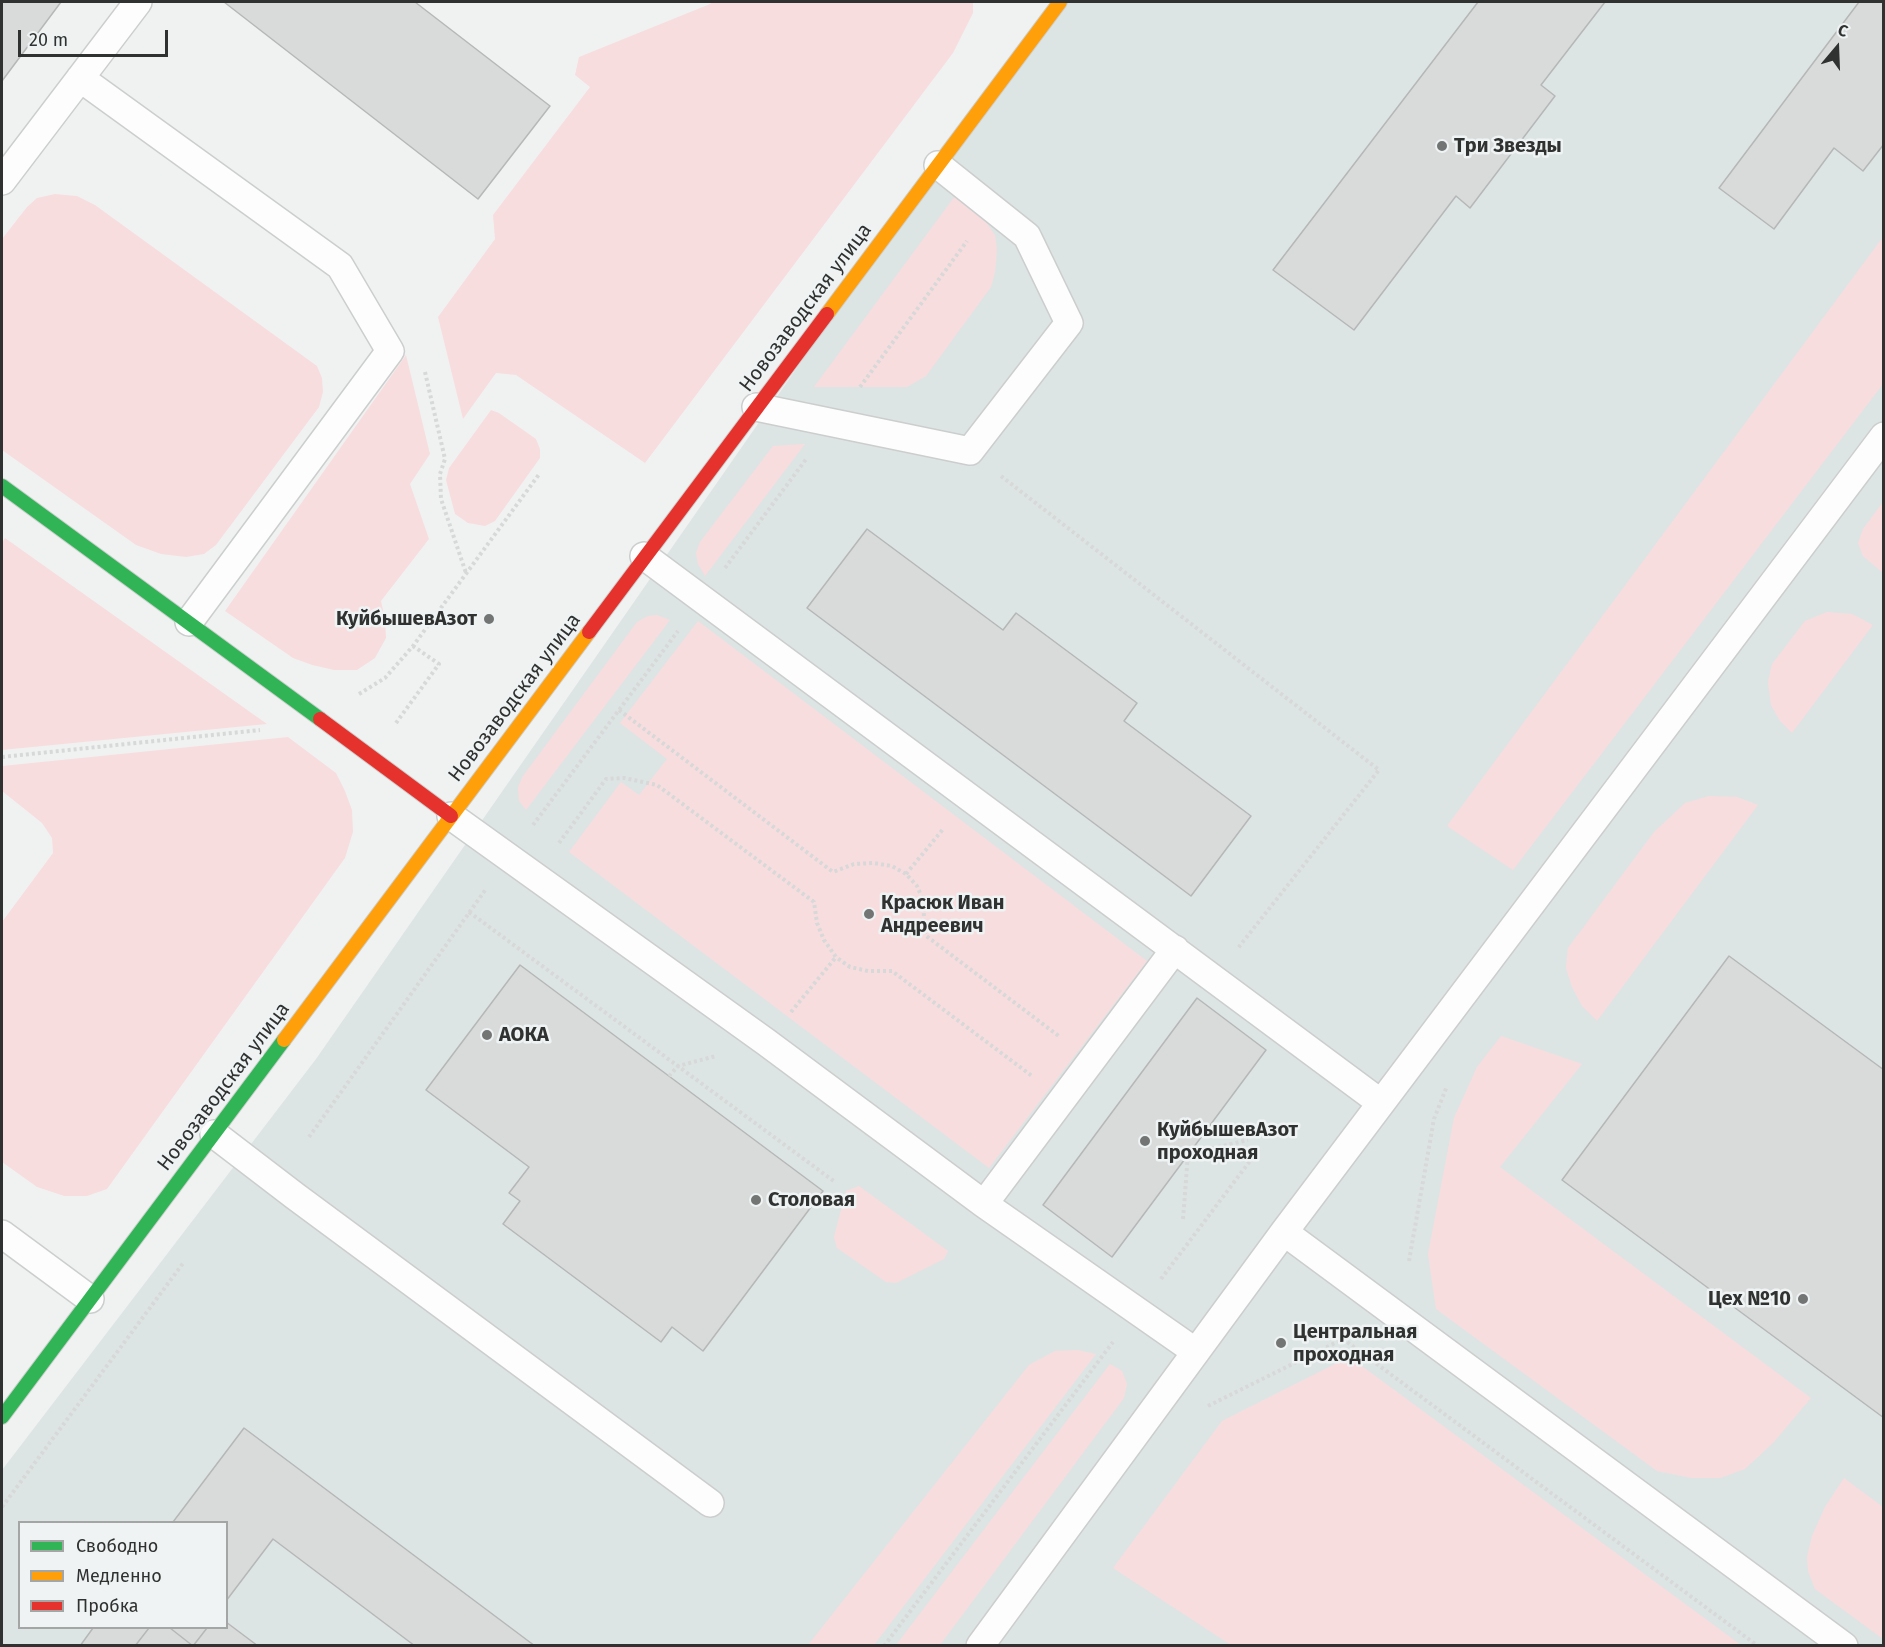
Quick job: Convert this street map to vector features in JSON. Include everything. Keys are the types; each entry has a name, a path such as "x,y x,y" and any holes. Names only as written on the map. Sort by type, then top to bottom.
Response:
{"main road":[{"name":"Новозаводская улица","path":"2,1417 1060,2"},
{"path":"2,486 451,816"}],"lane":[{"path":"2,181 138,2"},
{"path":"80,78 340,266 390,351 189,622"},
{"path":"756,407 970,451 1069,323 1027,236 938,165"},
{"path":"980,1646 1284,1232 1884,436"},
{"path":"644,556 1381,1103"},
{"path":"451,816 766,1042 984,1204 1196,1352"},
{"path":"984,1204 1174,949"},
{"path":"214,1134 710,1503"},
{"path":"1284,1232 1844,1646"},
{"path":"2,1234 90,1299"}],"path":[{"path":"423,366 446,459 440,474 441,500 466,574"},
{"path":"970,451 1379,770 1239,947 1202,970"},
{"path":"351,700 385,678 412,646 540,472"},
{"path":"393,726 439,664 412,646"},
{"path":"619,710 832,872 854,864 874,863 892,866 906,874 917,886 923,900 925,935 1091,1060"},
{"path":"2,757 266,729"},
{"path":"557,846 606,779 624,778 657,785 814,902 817,923 824,940 836,957 850,967 868,971 892,971 1063,1099"},
{"path":"906,874 969,796"},
{"path":"469,912 835,1182"},
{"path":"1183,1220 1188,1154 1248,1140"},
{"path":"884,1646 1260,1149"},
{"path":"2,1507 184,1262"},
{"path":"1200,1410 1342,1339 1758,1646"}],"shaded area":[{"path":"712,2 973,2 973,13 953,53 645,463 516,375 496,373 463,419 438,317 495,239 493,215 590,87 575,75 579,57"},
{"path":"1060,2 1883,2 1883,1645 2,1645 2,1470 316,1059 938,165"},
{"path":"958,192 976,208 995,235 997,250 995,272 991,287 926,376 907,387 814,387"},
{"path":"55,194 77,196 95,205 317,366 322,378 323,392 319,407 216,545 204,554 186,557 161,554 136,545 2,450 2,239 37,198"},
{"path":"1883,237 1883,384 1513,870 1447,826"},
{"path":"406,355 430,454 410,484 429,539 381,601 386,638 375,658 357,670 334,670 312,665 293,658 225,611"},
{"path":"491,410 499,413 536,439 540,449 540,458 495,521 485,526 468,523 455,514 446,480 449,468"},
{"path":"805,444 705,576 698,564 696,553 700,542 773,446"},
{"path":"1883,502 1883,573 1863,556 1858,543 1863,529"},
{"path":"5,538 267,724 2,750 2,543"},
{"path":"1827,612 1852,614 1873,625 1792,733 1780,721 1771,705 1768,682 1772,664 1805,621"},
{"path":"657,615 670,620 526,810 519,801 518,787 523,776 637,622 648,616"},
{"path":"698,621 1147,961 989,1168 569,852 621,782 639,795 667,759 620,723"},
{"path":"288,737 336,773 345,791 352,810 353,832 345,858 107,1189 87,1196 64,1196 37,1187 2,1162 2,922 53,853 52,838 42,823 2,791 2,766"},
{"path":"1709,796 1737,797 1758,805 1597,1021 1582,1006 1572,987 1566,968 1568,948 1654,832 1685,803"},
{"path":"1501,1036 1582,1064 1500,1167 1811,1398 1773,1443 1745,1469 1720,1478 1692,1478 1657,1471 1436,1309 1428,1254 1454,1118 1477,1067"},
{"path":"859,1186 948,1251 944,1259 896,1283 886,1282 837,1248 834,1237 846,1191"},
{"path":"1077,1350 1096,1354 874,1645 808,1645 1029,1365 1055,1351"},
{"path":"1339,1362 1359,1364 1741,1645 1231,1645 1113,1568 1222,1421"},
{"path":"1110,1364 1122,1371 1127,1384 1124,1398 940,1645 896,1645"},
{"path":"1844,1478 1883,1507 1883,1639 1815,1589 1808,1571 1807,1557 1812,1536 1825,1507"}],"building":[{"path":"2,2 61,2 2,81"},
{"path":"224,2 415,2 550,106 478,199"},
{"name":"Три Звезды","path":"1478,2 1605,2 1541,85 1555,96 1470,208 1456,196 1354,330 1273,270"},
{"path":"1859,2 1884,2 1884,144 1863,171 1834,148 1774,229 1719,188"},
{"path":"867,529 1003,630 1016,613 1137,703 1124,721 1251,816 1191,896 807,608"},
{"name":"Цех №10","path":"1729,956 1884,1070 1884,1418 1562,1180"},
{"path":"520,965 823,1191 703,1351 672,1327 661,1342 503,1224 520,1201 509,1193 529,1167 426,1090"},
{"name":"КуйбышевАзот проходная","path":"1197,998 1266,1050 1112,1257 1043,1205"},
{"path":"244,1428 535,1646 415,1646 273,1539 228,1598 228,1521 174,1521"},
{"path":"228,1624 258,1646 193,1646 206,1629 228,1629"},
{"path":"92,1629 148,1629 135,1646 80,1646"},
{"path":"148,1629 171,1629 193,1646 135,1646"},
{"path":"171,1629 206,1629 193,1646"}],"traffic: fast":[{"path":"2,486 320,719"},
{"path":"2,1417 284,1040"}],"traffic: slow":[{"path":"827,314 1060,2"},
{"path":"284,1040 589,632"}],"traffic: jam":[{"path":"589,632 827,314"},
{"path":"320,719 451,816"}],"place":[{"name":"Три Звезды","path":"1442,146"},
{"name":"КуйбышевАзот","path":"489,619"},
{"name":"Красюк Иван Андреевич","path":"869,914"},
{"name":"АОКА","path":"487,1035"},
{"name":"КуйбышевАзот проходная","path":"1145,1141"},
{"name":"Столовая","path":"756,1200"},
{"name":"Цех №10","path":"1803,1299"},
{"name":"Центральная проходная","path":"1281,1343"}]}
